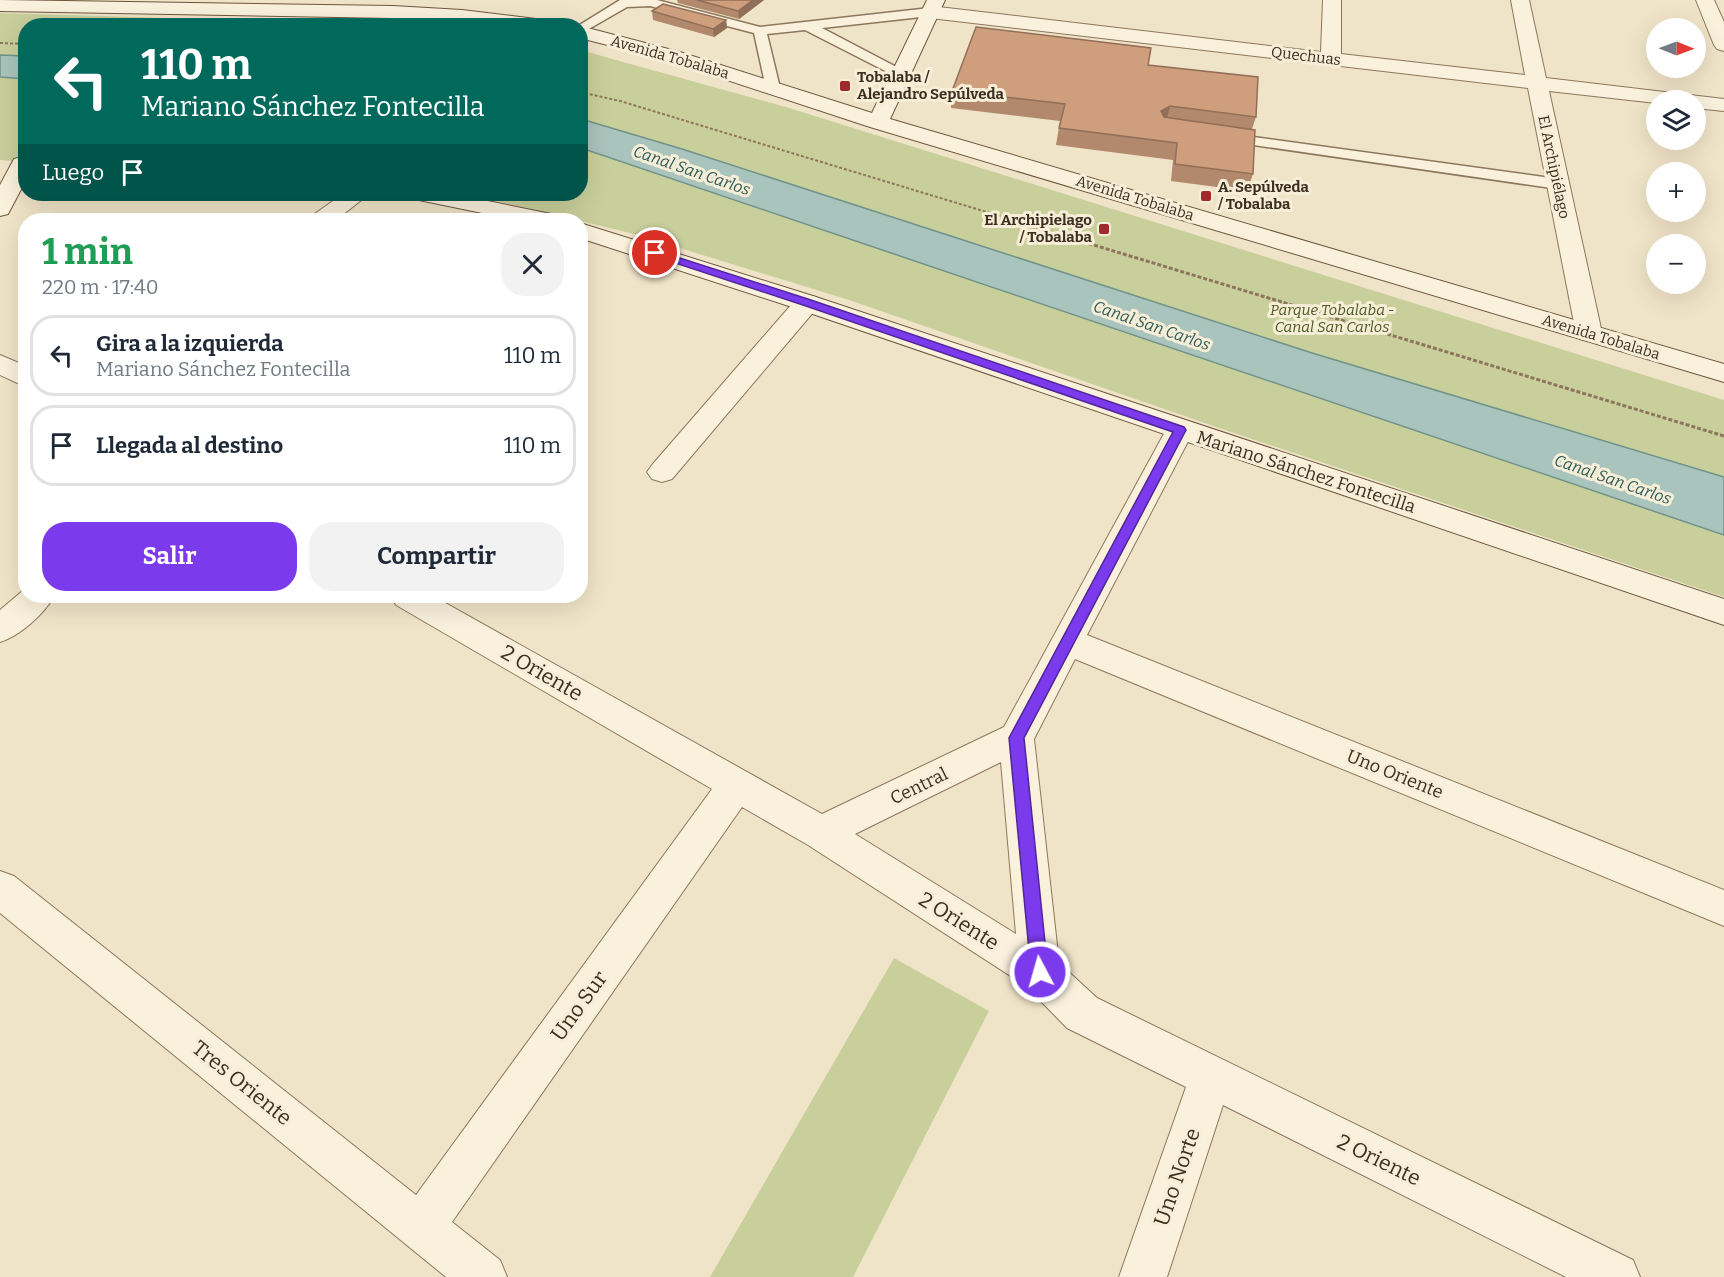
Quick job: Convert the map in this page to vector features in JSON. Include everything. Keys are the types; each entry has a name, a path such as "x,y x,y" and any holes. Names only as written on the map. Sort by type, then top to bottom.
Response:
{"street":[{"path":"1331,59 1332,0"},
{"name":"El Archipiélago","path":"1520,0 1589,333"},
{"path":"1705,0 1719,23 1724,45"},
{"path":"6,3 416,13 465,18"},
{"path":"878,122 933,6"},
{"name":"Quechuas","path":"933,6 1331,59 1646,96"},
{"name":"Avenida Tobalaba","path":"588,33 625,42 878,122 1724,373"},
{"path":"1706,103 1724,105"},
{"path":"0,208 16,164"},
{"path":"331,213 347,201"},
{"path":"456,201 514,213"},
{"name":"Mariano Sánchez Fontecilla","path":"588,236 807,303 1724,612"},
{"path":"662,472 807,303"},
{"path":"0,364 18,374"},
{"path":"1040,972 1017,738 1066,641 1180,430"},
{"path":"0,629 30,603"},
{"name":"2 Oriente","path":"419,603 821,833 1040,972 1082,1013 1616,1277"},
{"name":"Uno Oriente","path":"1066,641 1724,908"},
{"name":"Central","path":"821,833 1017,738"},
{"name":"Uno Sur","path":"421,1227 737,784"},
{"name":"Tres Oriente","path":"0,889 483,1277"},
{"name":"Uno Norte","path":"1143,1277 1211,1077"}],"lane":[{"path":"588,26 624,3 650,2 760,32 810,27 933,6"},
{"path":"810,27 901,75"},
{"path":"760,32 773,88"},
{"path":"1213,136 1558,184"}],"path":[{"path":"0,43 18,44"},
{"path":"588,94 620,101 1724,436"}],"green space":[{"path":"0,13 170,18 18,18 18,56 0,55"},
{"name":"Parque Tobalaba - Canal San Carlos","path":"588,52 786,107 1724,400 1724,477 1312,353 682,149 588,121"},
{"path":"0,77 18,78 18,161 0,160"},
{"path":"588,150 1724,535 1724,597 1222,429 849,300 634,234 588,223 588,213 546,213 496,201 588,201"},
{"path":"894,958 989,1011 853,1277 710,1277"}],"water":[{"path":"0,55 18,56 18,78 0,77"},
{"name":"Canal San Carlos","path":"588,121 682,149 1312,353 1724,477 1724,535 588,150"}],"building":[{"path":"697,0 753,0 738,11"},
{"path":"663,4 726,20 713,29 652,11"},
{"path":"976,27 1151,48 1148,65 1258,77 1256,117 1170,106 1161,111 1164,117 1255,130 1253,174 1175,164 1177,143 1059,128 1065,104 952,91"}],"place":[{"name":"Tobalaba / Alejandro Sepúlveda","path":"845,86"},
{"name":"A. Sepúlveda / Tobalaba","path":"1206,196"},
{"name":"El Archipielago / Tobalaba","path":"1104,229"}],"route":[{"path":"655,253 1180,430 1017,738 1040,972"}]}
